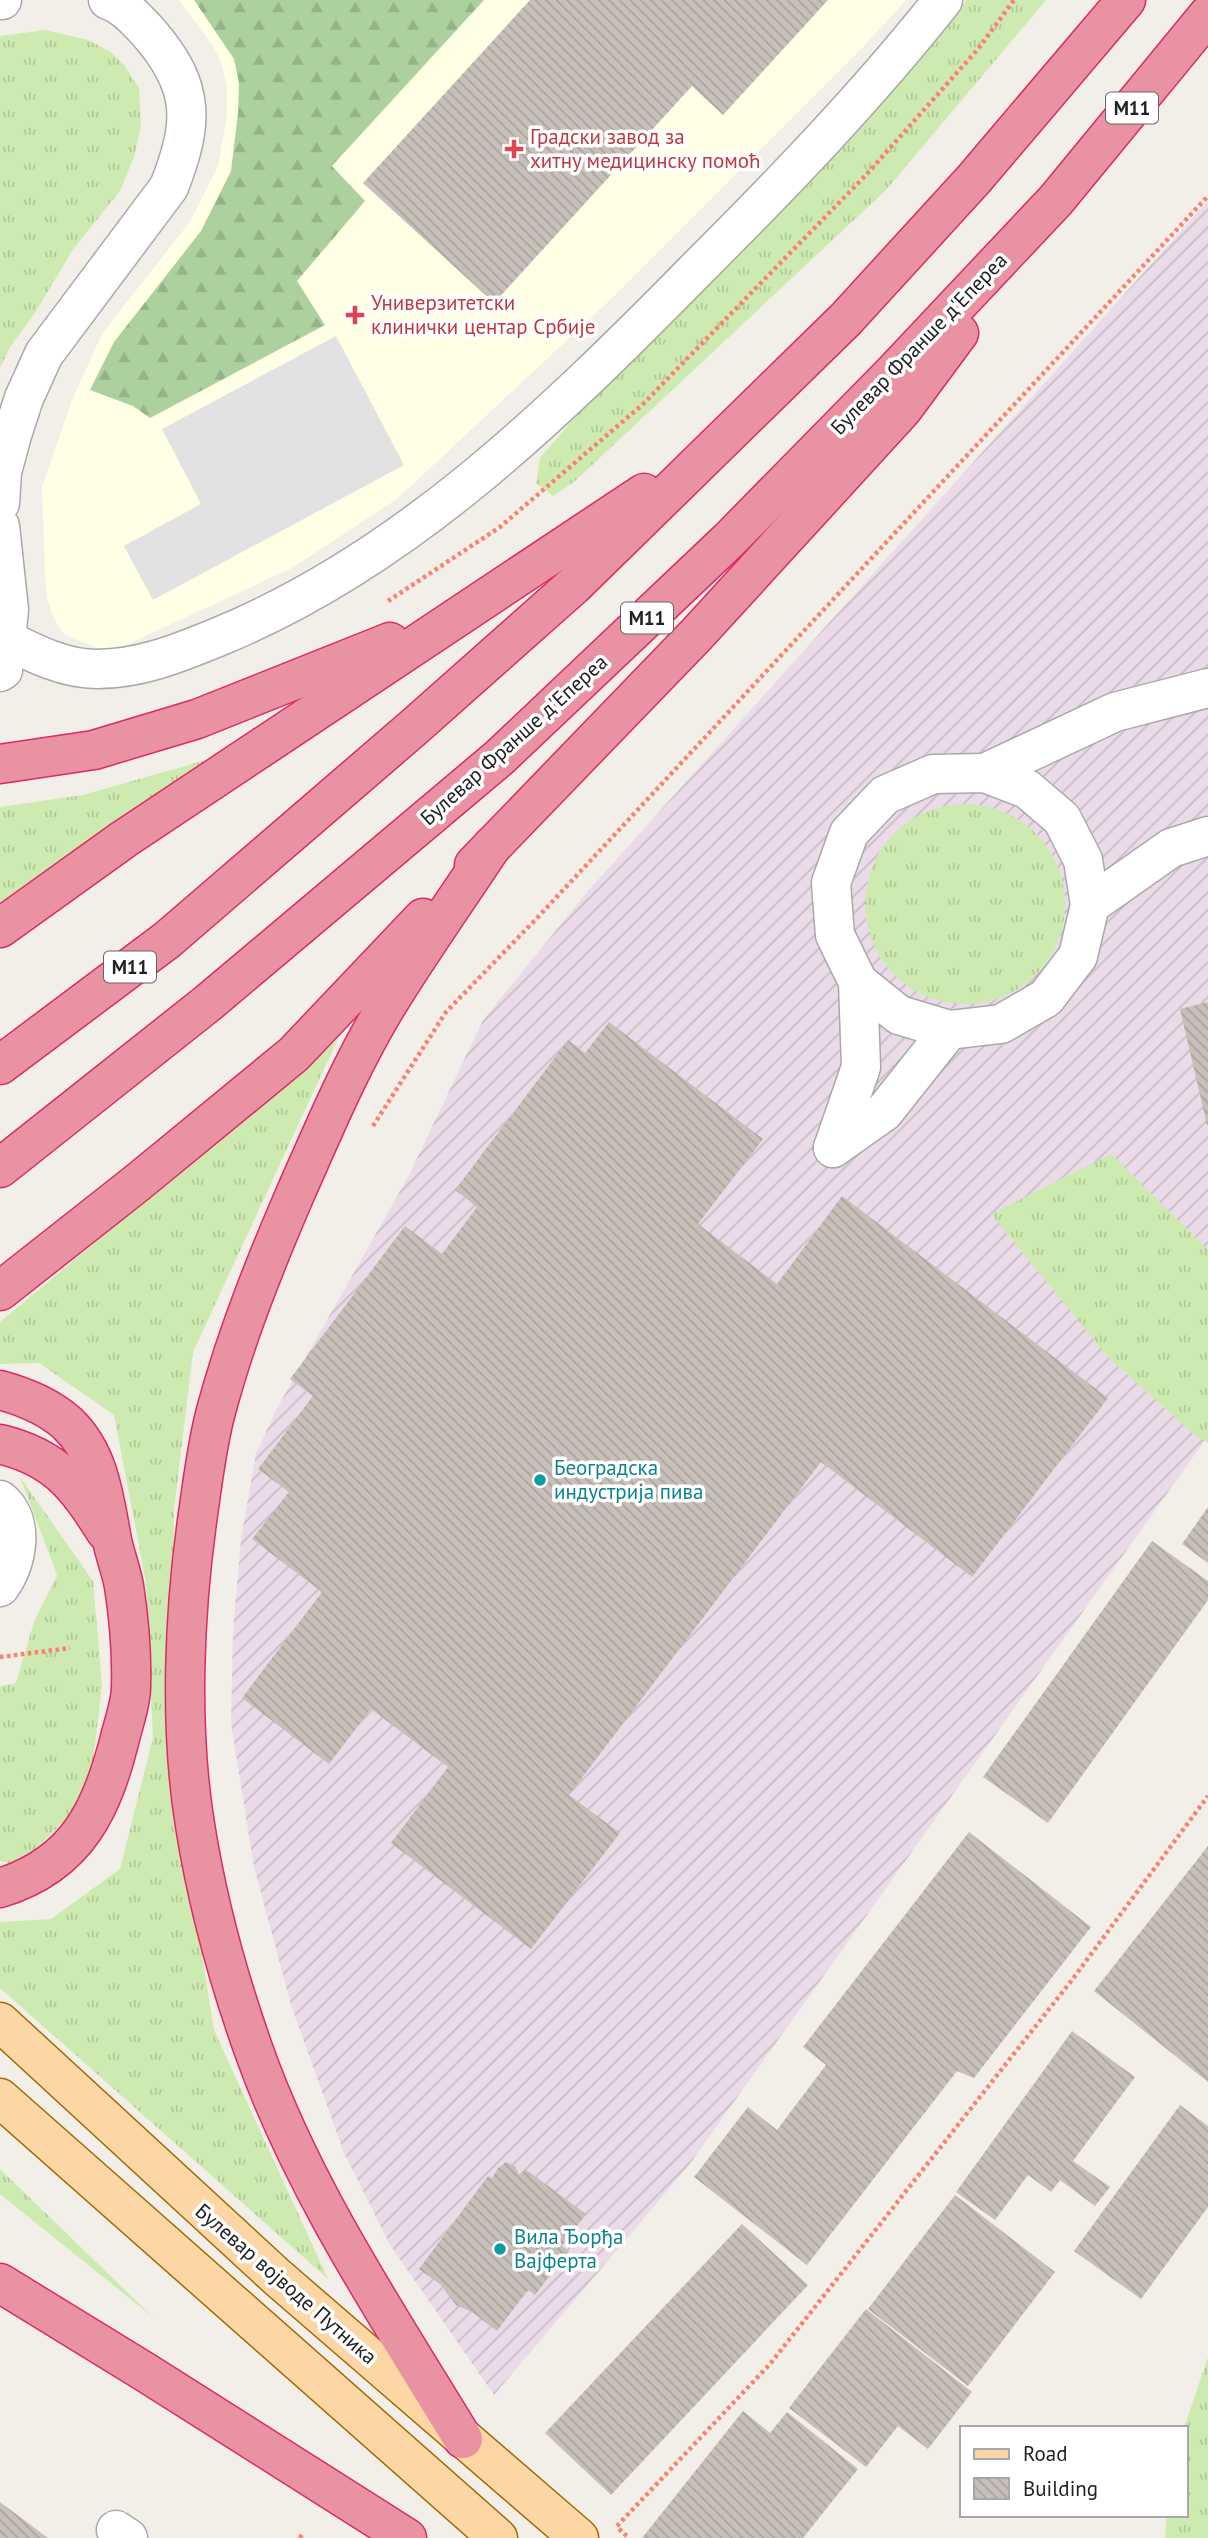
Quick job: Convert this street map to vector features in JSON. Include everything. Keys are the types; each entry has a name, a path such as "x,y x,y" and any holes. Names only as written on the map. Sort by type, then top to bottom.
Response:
{"highway":[{"name":"M11","path":"0,1065 167,940 573,586 846,319 983,169 1126,0"},
{"name":"Булевар Франше д'Епереа","path":"0,1168 208,1003 500,757 729,540 893,373 1056,200 1208,15"},
{"path":"0,1291 294,1054 697,634 902,410 1056,200"},
{"path":"0,928 124,839 721,442"},
{"path":"0,764 94,750 197,719 463,612"},
{"path":"463,2438 359,2270 282,2121 254,2051 210,1901 194,1821 187,1741 186,1660 190,1570 215,1415 266,1262 318,1142 387,1006 492,846"},
{"path":"0,1390 26,1399 66,1423 87,1449 102,1480 113,1543 124,1584 129,1625 131,1691 105,1790 85,1831 57,1858 25,1881 0,1888"},
{"path":"0,1444 45,1460 69,1481 113,1543"},
{"path":"0,2255 145,2372"},
{"path":"0,2283 407,2538"}],"main road":[{"name":"Булевар војводе Путника","path":"0,2022 277,2277 579,2538"},
{"path":"0,2098 498,2538"}],"street":[{"path":"0,503 2,472 12,435 24,398 44,354 169,187 182,155 188,126 185,96 177,72 138,20 108,0"},
{"path":"0,526 9,610 3,656 96,669 153,662 271,614 302,597 407,531 561,404 764,202 838,124 943,0"},
{"path":"985,773 1115,712 1208,688"},
{"path":"858,982 899,1015 949,1030 1001,1024 1046,998 1078,956 1090,905 1083,860 1062,819 1027,789 985,773 933,774 885,795 849,833 831,883 835,935 858,982 861,1067 833,1148 884,1112 949,1030"},
{"path":"1090,905 1171,848 1208,836"},
{"path":"0,1500 5,1505 18,1536 9,1575 0,1587"}],"path":[{"path":"373,1127 446,1012 539,916 1208,196"},
{"path":"0,1657 69,1648"},
{"path":"616,2527 770,2364 1072,1980 1208,1796"},
{"path":"300,2538 303,2532"}],"shaded area":[{"name":"Универзитетски клинички центар Србије","path":"179,0 906,0 865,45 614,296 397,499 292,568 115,650 99,648 63,633 52,615 45,574 42,487 72,400 102,334 189,223 218,166 227,117 227,87 222,65 213,46"},
{"path":"1208,201 1208,1436 689,2165 494,2395 390,2245 344,2153 291,2005 254,1867 231,1723 233,1633 241,1539 256,1454 276,1410 408,1177 483,1020 588,891"},
{"path":"336,336 404,465 153,600 124,546 201,504 162,429"}],"green space":[{"path":"194,0 484,0 332,166 365,201 297,281 325,325 150,418 133,406 90,390 114,342 201,231 231,171 239,83 234,59"},
{"path":"967,0 1046,0 887,189 574,482 553,496 536,483 540,458 595,394"},
{"path":"45,30 88,40 111,52 125,66 139,88 141,125 134,157 120,191 73,249 35,313 10,347 0,368 0,36"},
{"path":"220,756 0,907 0,807 83,795"},
{"path":"965,804 1003,812 1020,821 1035,834 1048,849 1057,866 1065,904 1057,942 1048,959 1035,974 1020,987 1003,996 965,1004 927,996 910,987 895,974 882,959 873,942 865,904 873,866 882,849 895,834 910,821 927,812"},
{"path":"338,1039 193,1352 174,1510 174,1782 214,2030 328,2279 0,1988 0,1922 51,1919 120,1869 153,1738 146,1583 114,1415 39,1363 0,1364 0,1322"},
{"path":"1111,1154 1208,1250 1208,1443 1192,1433 1108,1357 991,1214"},
{"path":"20,1477 93,1581 102,1685 89,1796 20,1865 0,1861 0,1686 16,1683 34,1622 57,1575"},
{"path":"0,2169 154,2318 0,2194"},
{"path":"1208,2357 1208,2538 1165,2538 1167,2517 1187,2517 1187,2426 1185,2426"}],"building":[{"name":"Градски завод за хитну медицинску помоћ","path":"530,0 828,0 723,115 692,86 494,303 363,183"},
{"path":"1208,1002 1208,1125 1207,1125 1180,1009"},
{"name":"Београдска индустрија пива","path":"609,1022 763,1139 698,1224 777,1284 842,1196 1108,1398 972,1577 821,1462 569,1795 620,1833 531,1949 391,1843 448,1767 371,1709 329,1764 242,1698 322,1592 252,1539 289,1492 258,1469 313,1396 290,1379 405,1226 442,1254 477,1207 455,1190 568,1040 585,1053"},
{"path":"1208,1507 1208,1563 1182,1544"},
{"path":"1152,1541 1208,1581 1208,1600 1048,1823 983,1777"},
{"path":"969,1832 1091,1927 974,2078 957,2071 807,2265 694,2177 748,2107 777,2130 826,2065 803,2047"},
{"path":"1208,1846 1208,2082 1094,1991"},
{"path":"1072,2031 1135,2077 1073,2161 1110,2187 1095,2206 1060,2180 1051,2192 1028,2175 995,2220 956,2192"},
{"path":"1180,2105 1208,2126 1208,2207 1141,2299 1074,2251"},
{"name":"Вила Ђорђа Вајферта","path":"506,2162 515,2166 520,2176 525,2169 586,2214 562,2246 569,2251 535,2295 528,2290 497,2331 472,2312 456,2305 441,2285 419,2269 488,2176 492,2178"},
{"path":"955,2195 1055,2272 968,2386 868,2309"},
{"path":"742,2224 808,2285 611,2495 545,2433"},
{"path":"866,2309 972,2392 928,2449 898,2426 866,2467 789,2408"},
{"path":"743,2411 770,2433 787,2412 858,2469 803,2538 642,2538"},
{"path":"0,2502 48,2538 0,2538"}],"place":[{"name":"Градски завод за хитну медицинску помоћ","path":"514,149"},
{"name":"Универзитетски клинички центар Србије","path":"355,315"},
{"name":"Београдска индустрија пива","path":"540,1480"},
{"name":"Вила Ђорђа Вајферта","path":"500,2249"}]}
